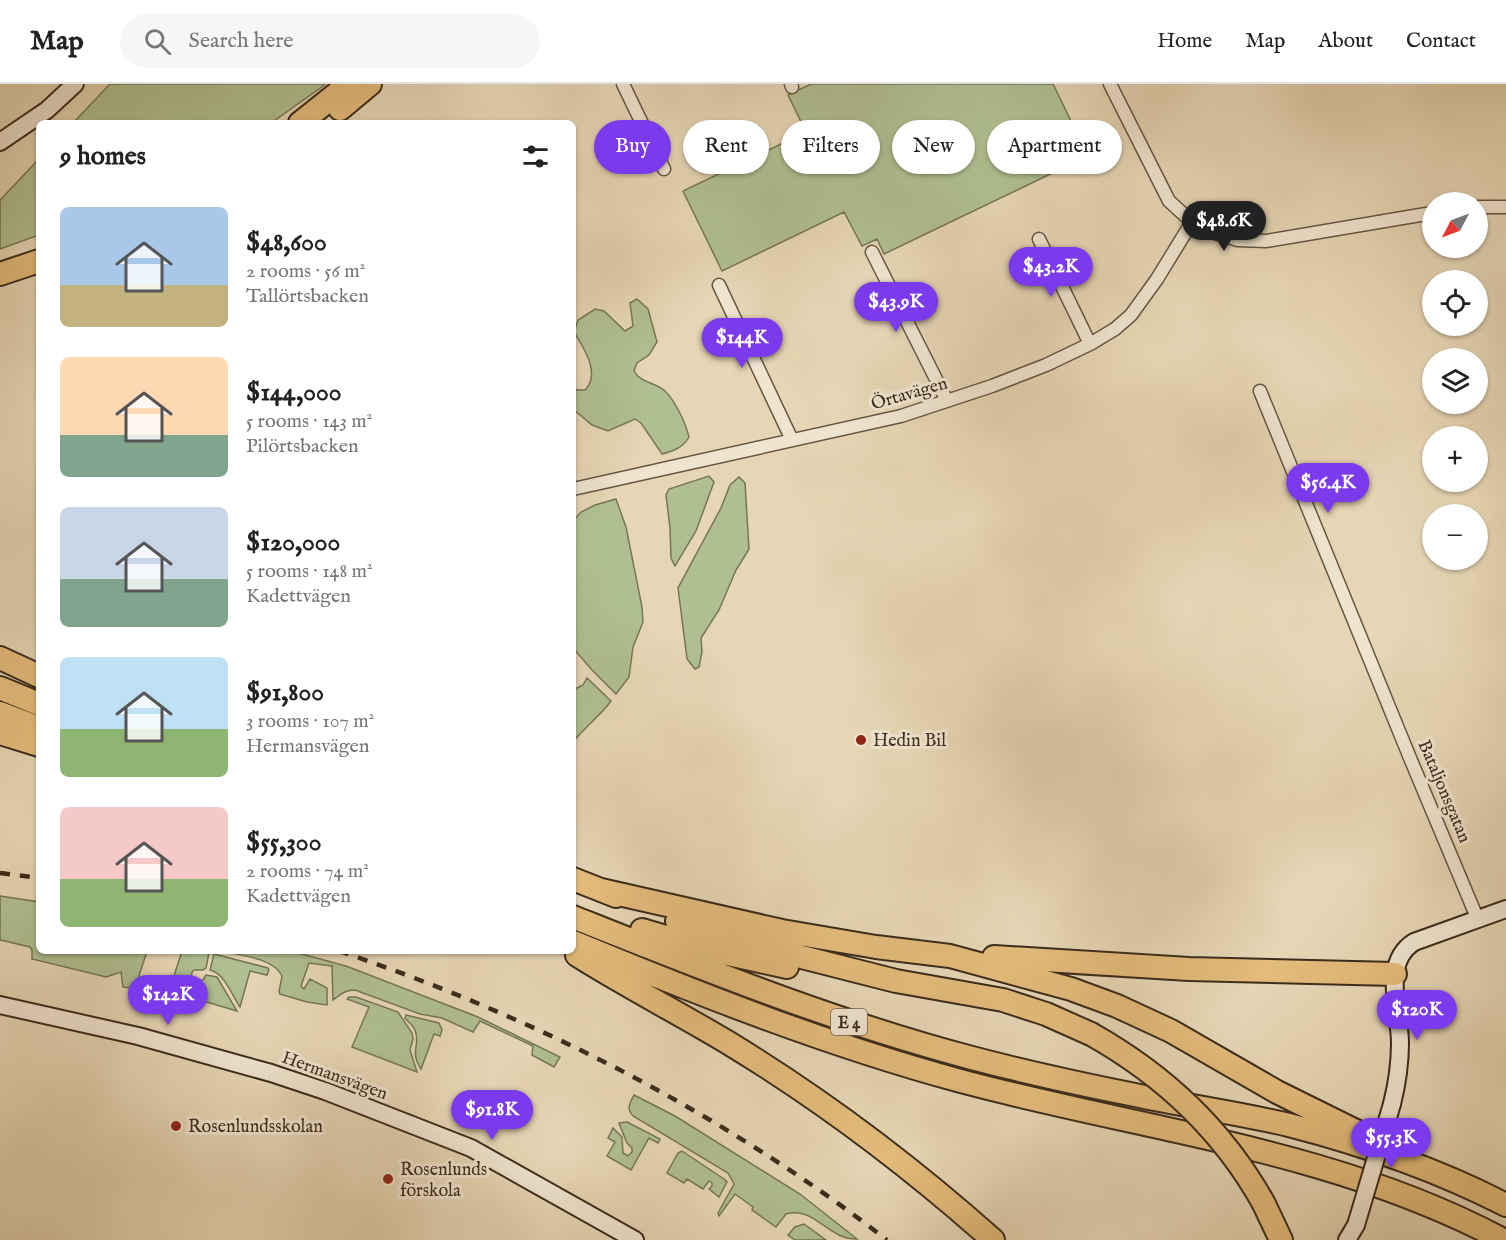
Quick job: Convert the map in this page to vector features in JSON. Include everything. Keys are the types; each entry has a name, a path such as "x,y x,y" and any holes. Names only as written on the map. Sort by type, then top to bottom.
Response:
{"highway":[{"path":"304,120 349,84"},
{"path":"326,120 370,84"},
{"path":"0,274 36,262"},
{"path":"0,288 36,276"},
{"path":"0,658 36,675"},
{"path":"0,688 36,703"},
{"path":"0,713 36,727"},
{"path":"0,733 36,744"},
{"path":"576,880 706,931 896,981 1003,1000 1046,1014 1091,1034 1134,1060 1183,1099 1232,1155 1264,1204 1281,1240"},
{"path":"601,890 782,931 876,947 951,956 1189,969 1395,974"},
{"path":"576,911 743,958 830,975 896,981"},
{"name":"E 4","path":"576,917 734,982 895,1036 1018,1069 1288,1125 1334,1137 1434,1172 1506,1205"},
{"name":"E 4","path":"576,943 732,1006 862,1052 992,1089 1249,1147 1327,1168 1424,1202 1503,1240"},
{"path":"575,954 725,1041 814,1098 886,1151 993,1240"},
{"path":"951,956 1041,979 1087,994 1127,1011 1170,1031 1277,1092 1344,1124 1434,1172"}],"street":[{"path":"0,141 47,110 75,84"},
{"path":"623,84 641,120"},
{"path":"1110,84 1169,201 1192,222 1212,232 1238,240 1266,241 1422,215"},
{"path":"1488,207 1506,207"},
{"name":"Örtavägen","path":"576,488 902,416 1003,382 1090,344 1131,315 1157,279 1192,222"},
{"path":"1039,239 1090,344"},
{"path":"872,252 947,401"},
{"path":"719,285 792,440"},
{"name":"Bataljonsgatan","path":"1260,391 1478,920"},
{"path":"1347,1240 1355,1232 1398,1082 1400,1043 1395,974 1398,960 1407,947 1506,909"},
{"name":"Hermansvägen","path":"0,1005 138,1036 271,1073 325,1091 471,1148 632,1239"}],"green space":[{"path":"110,84 326,84 275,120 76,120"},
{"path":"811,84 1053,84 1070,120 987,120 987,174 1051,174 884,254 877,239 862,246 844,212 722,271 683,191 718,174 769,174 769,150 781,144 781,174 880,174 880,120 800,120 788,95"},
{"path":"36,162 36,236 0,249 0,200"},
{"path":"637,299 648,309 657,342 649,355 637,363 634,371 640,378 661,388 669,395 680,412 689,437 681,446 662,454 641,423 635,419 608,431 592,425 576,412 576,389 585,390 590,384 591,376 589,361 576,336 578,320 595,309 604,311 625,331 633,326 630,303"},
{"path":"709,476 714,482 696,531 675,566 671,558 666,495 669,489"},
{"path":"739,477 745,483 749,549 736,570 719,610 701,638 702,652 699,667 695,669 687,659 678,588 721,508 730,485"},
{"path":"616,499 626,527 642,607 643,622 633,647 629,677 616,694 576,651 576,518 581,512"},
{"path":"587,678 611,701 576,738 576,688 583,685"},
{"path":"0,896 36,902 36,954 146,954 137,982 131,988 123,987 121,972 106,977 32,959 30,947 0,940"},
{"path":"181,954 209,954 206,968 194,970 191,978 196,982 203,980 206,975 217,977 237,1011 169,991"},
{"path":"214,954 269,970 267,975 250,971 240,1007 224,980 210,970"},
{"path":"236,954 302,954 346,966 478,1017 560,1057 554,1067 532,1055 533,1046 480,1021 473,1032 442,1018 420,1014 355,990 341,994 333,1000 332,966 309,963 301,986 304,989 310,979 327,988 327,1005 280,994 282,976 278,970 255,958"},
{"path":"356,997 398,1012 412,1033 410,1050 417,1072 352,1047 369,1007 347,999"},
{"path":"406,1015 439,1023 442,1030 440,1036 434,1034 421,1069 415,1053 416,1035 414,1028 405,1018"},
{"path":"634,1095 675,1116 800,1194 857,1239 847,1238 814,1219 796,1213 786,1214 776,1227 752,1210 753,1207 735,1194 719,1216 718,1213 734,1184 728,1173 633,1116 629,1108"},
{"path":"627,1122 660,1139 658,1143 649,1138 631,1170 607,1156 615,1142 608,1138 613,1128 622,1137 623,1153 628,1156 632,1152 619,1123"},
{"path":"682,1151 727,1182 719,1197 709,1189 712,1183 709,1181 703,1189 687,1179 684,1183 667,1173 678,1153"},
{"path":"804,1224 826,1240 795,1240 788,1235 795,1227"}],"railway":[{"path":"0,873 36,878"},
{"path":"347,954 484,1006 625,1073 693,1110 760,1151 887,1240"}],"place":[{"name":"Hedin Bil","path":"861,740"},
{"name":"Rosenlundsskolan","path":"176,1126"},
{"name":"Rosenlunds förskola","path":"388,1179"}]}
